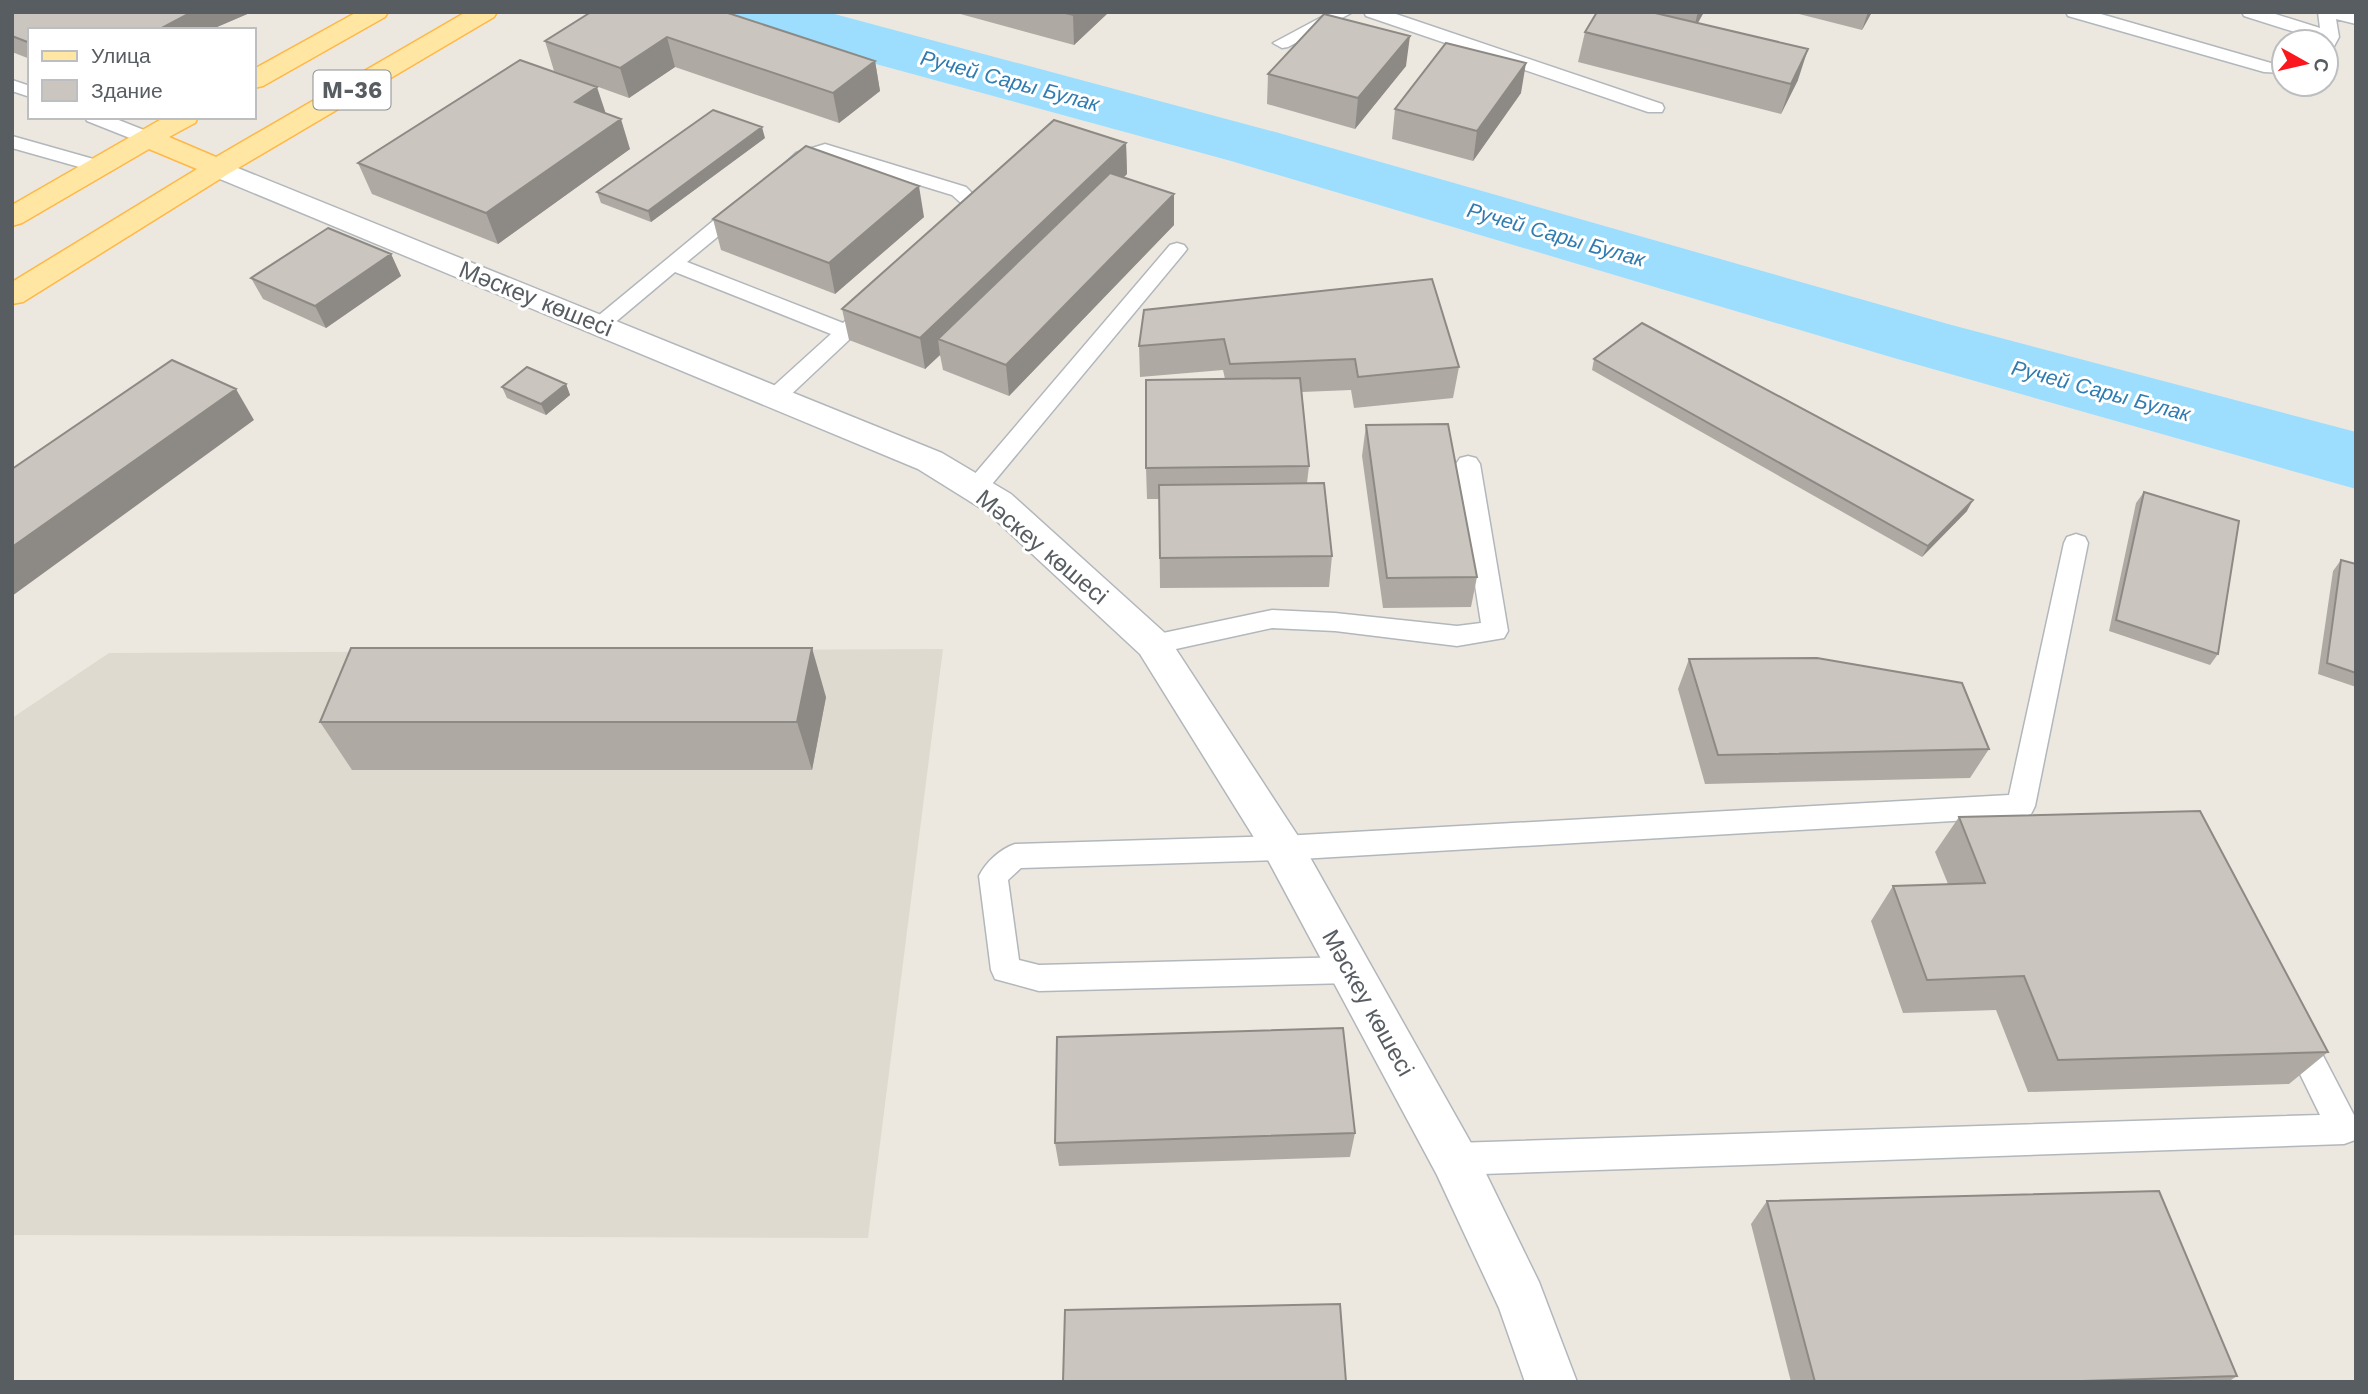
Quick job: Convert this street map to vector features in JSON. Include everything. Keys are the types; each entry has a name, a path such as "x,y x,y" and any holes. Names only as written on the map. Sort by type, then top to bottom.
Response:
{"main road":[{"name":"M-36","path":"256,79 376,12"},
{"name":"M-36","path":"12,295 218,168 485,12"},
{"path":"12,217 182,119"},
{"name":"Мәскеу көшесі","path":"147,138 218,168"}],"street":[{"name":"Мәскеу көшесі","path":"218,168 930,461 999,503 1153,644 1283,848 1454,1159 1521,1300 1551,1382"}],"lane":[{"path":"1282,43 1345,12"},
{"path":"1372,12 1655,108"},
{"path":"2074,12 2270,68"},
{"path":"2249,12 2293,28"},
{"path":"2329,12 2356,19"},
{"path":"99,119 147,138"},
{"path":"12,142 97,166"},
{"path":"598,325 803,157 825,150 959,191 971,202 957,230 947,239"},
{"path":"975,489 1177,249"},
{"path":"673,264 846,332"},
{"path":"775,397 886,295"},
{"path":"1153,644 1272,620 1335,622 1457,636 1494,631 1468,464"},
{"path":"1350,970 1039,978 1006,970 993,876 1014,856 1283,848 2021,806 2077,544"},
{"path":"1454,1159 2344,1129 2283,1010"}],"shaded area":[{"path":"943,649 868,1238 12,1235 12,718 109,653"}],"building":[{"path":"12,12 192,12 162,28 28,28 28,42 12,36"},
{"path":"591,12 725,12 875,61 833,93 667,37 620,68 545,41"},
{"path":"1597,12 1651,12 1808,49 1791,84 1585,32"},
{"path":"1324,14 1410,36 1358,98 1268,74"},
{"path":"1446,43 1526,63 1477,131 1395,109"},
{"path":"520,60 597,87 575,102 621,119 486,213 358,163"},
{"path":"713,110 762,127 648,211 597,192"},
{"path":"1054,120 1126,143 920,338 842,309"},
{"path":"806,146 919,186 829,263 713,219"},
{"path":"1110,173 1174,194 1006,365 938,339"},
{"path":"328,228 391,254 315,306 251,278"},
{"path":"1432,279 1459,367 1358,377 1355,359 1230,364 1224,339 1139,346 1144,310"},
{"path":"1642,323 1973,500 1928,546 1594,359"},
{"path":"172,360 236,389 12,547 12,469"},
{"path":"527,367 566,384 541,404 502,387"},
{"path":"1300,378 1309,466 1146,468 1146,380"},
{"path":"1448,424 1477,577 1387,578 1366,425"},
{"path":"1324,483 1332,556 1160,558 1159,485"},
{"path":"2144,492 2239,521 2218,654 2116,620"},
{"path":"2341,560 2356,564 2356,673 2327,663"},
{"path":"351,648 812,648 797,722 320,722"},
{"path":"1817,658 1962,683 1989,749 1718,755 1689,659"},
{"path":"2200,811 2328,1052 2058,1060 2024,976 1927,980 1893,886 1985,883 1959,817"},
{"path":"1343,1028 1355,1133 1055,1143 1057,1037"},
{"path":"2159,1191 2237,1376 2052,1382 1815,1382 1767,1201"},
{"path":"1340,1304 1346,1382 1063,1382 1065,1310"}],"waterway":[{"name":"Ручей Сары Булак","path":"755,12 1255,147 1921,341 2356,461"}]}
